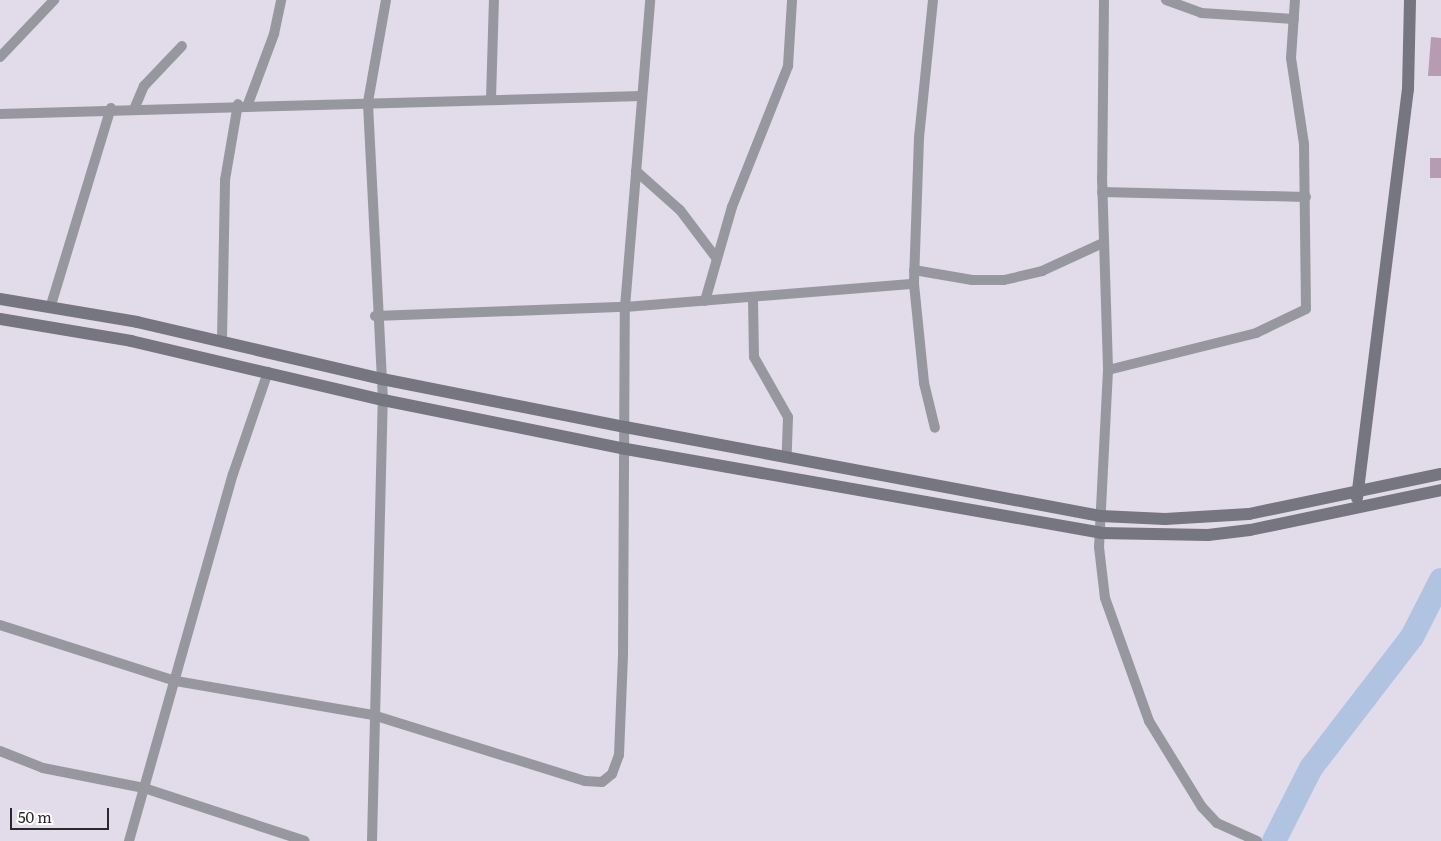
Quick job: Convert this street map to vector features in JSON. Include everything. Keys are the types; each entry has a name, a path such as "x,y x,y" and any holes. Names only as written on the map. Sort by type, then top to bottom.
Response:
{"main road":[{"path":"1356,508 1408,89 1410,0"},
{"path":"0,299 51,305 222,340 382,379 625,427 787,454 1101,516 1208,518 1358,492 1441,474"},
{"path":"0,319 131,341 383,400 626,449 1100,532 1208,535 1356,508 1441,490"}],"street":[{"path":"0,57 54,0"},
{"path":"222,340 226,180 243,104 274,34 281,0"},
{"path":"372,841 373,715 383,400 376,316 368,102 386,0"},
{"path":"491,99 494,0"},
{"path":"0,625 176,680 373,715 585,781 602,782 612,774 619,755 623,673 626,449 625,307 650,0"},
{"path":"705,301 732,207 788,66 792,0"},
{"path":"933,0 919,138 914,284 924,383 935,428"},
{"path":"1104,0 1102,192 1108,370 1100,532 1105,598 1149,721 1217,824 1257,841"},
{"path":"1166,0 1201,13 1294,19"},
{"path":"1108,370 1256,333 1306,308 1306,197 1291,58 1295,0"},
{"path":"135,107 144,86 182,46"},
{"path":"0,114 135,107 642,96"},
{"path":"51,305 111,108"},
{"path":"636,171 680,210 717,259"},
{"path":"1102,192 1306,197"},
{"path":"914,270 972,280 1004,280 1042,271 1103,243"},
{"path":"376,316 625,307 914,284"},
{"path":"753,298 754,357 788,417 787,454"},
{"path":"128,841 234,474 268,372"},
{"path":"0,751 43,768 144,788 305,841"}],"building":[{"path":"1431,37 1441,38 1441,76 1428,76"},
{"path":"1430,158 1441,158 1441,178 1430,178"}],"waterway":[{"path":"1274,841 1311,768 1412,637 1441,580"}]}
